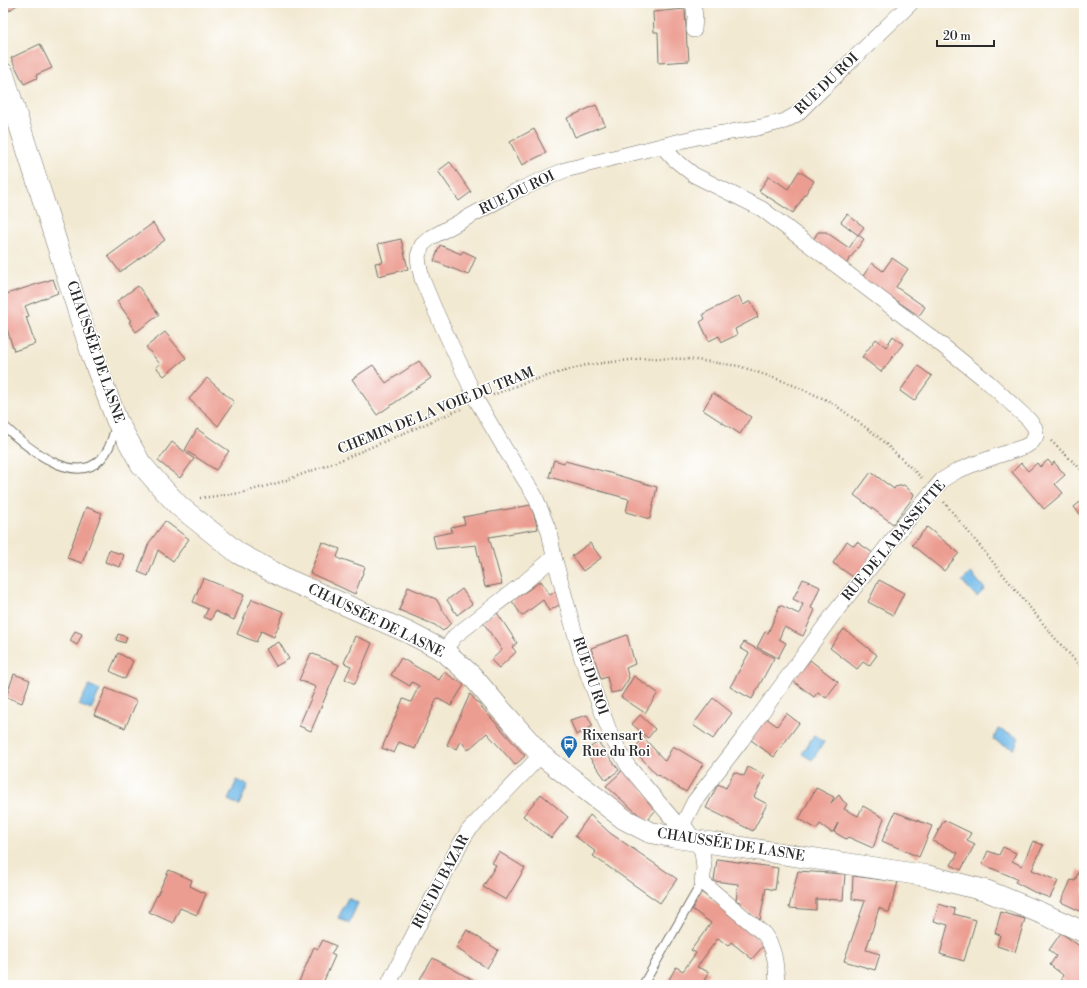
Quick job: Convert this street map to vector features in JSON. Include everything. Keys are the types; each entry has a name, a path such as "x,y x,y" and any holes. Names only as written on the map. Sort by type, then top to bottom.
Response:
{"street":[{"path":"693,3 695,16 694,30"},
{"name":"RUE DU ROI","path":"694,840 676,823 628,766 612,738 582,659 554,556 549,531 534,496 477,401 422,279 418,256 422,245 430,238 516,191 565,170 697,137 757,128 785,121 807,104 910,3"},
{"name":"CHAUSSÉE DE LASNE","path":"3,73 93,358 117,421 141,464 179,506 238,554 284,578 407,632 444,651 472,676 541,755 624,819 649,832 934,877 987,891 1084,932"},
{"path":"662,146 674,159 694,176 762,209 954,355 988,382 1029,420 1035,428 1036,436"},
{"name":"RUE DE LA BASSETTE","path":"694,840 683,824 694,802 741,741 832,616 934,489 942,480 957,471 1026,446 1032,442 1036,436"},
{"path":"444,651 455,636 526,581 554,556"},
{"name":"RUE DU BAZAR","path":"388,985 468,831 541,755"},
{"path":"694,840 702,851 704,868 702,882 764,934 771,944 776,964 777,985"}],"lane":[{"path":"3,425 27,446 43,457 58,465 77,469 88,467 100,460 110,445 117,421"},
{"path":"643,985 702,882"}],"path":[{"name":"CHEMIN DE LA VOIE DU TRAM","path":"179,506 201,498 241,493 281,482 336,462 477,401 523,383 586,365 646,358 689,359 738,366 786,382 830,402 876,435 934,489 1054,637 1084,670"},
{"path":"1036,436 1049,439 1084,472"}],"water":[{"path":"971,573 985,589 977,597 962,581"},
{"path":"89,685 100,690 91,710 79,705"},
{"path":"998,729 1019,738 1014,749 993,740"},
{"path":"814,735 824,742 812,760 802,754"},
{"path":"237,780 248,785 239,805 228,800"},
{"path":"348,898 358,903 349,923 338,918"}],"building":[{"path":"3,3 20,3 4,14"},
{"path":"685,9 689,61 659,63 658,32 654,32 653,12"},
{"path":"40,44 52,68 36,75 37,78 24,84 11,58"},
{"path":"596,105 605,125 575,137 567,118"},
{"path":"534,129 546,153 522,165 510,142"},
{"path":"450,162 471,192 459,201 438,171"},
{"path":"799,171 814,181 793,213 759,191 769,176 788,189"},
{"path":"847,214 864,227 858,235 841,222"},
{"path":"153,223 165,240 120,272 108,256"},
{"path":"818,232 826,232 849,248 858,235 864,239 846,264 813,240"},
{"path":"401,239 408,269 378,276 375,263 383,262 378,244"},
{"path":"440,245 461,254 463,251 476,257 468,275 434,261"},
{"path":"892,258 908,269 896,287 925,307 919,316 891,297 890,299 861,279 872,263 883,271"},
{"path":"53,279 58,293 25,306 29,316 26,317 35,344 14,351 3,317 6,315 3,307 3,295"},
{"path":"138,286 159,315 136,332 129,322 131,321 117,301"},
{"path":"739,296 743,305 751,301 758,317 735,329 737,335 722,342 719,336 709,341 700,322 705,319 703,314"},
{"path":"165,332 186,358 164,376 156,367 160,364 146,347"},
{"path":"893,336 903,344 881,372 862,357 876,339 886,347"},
{"path":"419,361 431,378 377,415 352,379 373,365 386,383"},
{"path":"918,366 932,376 914,401 900,391"},
{"path":"207,378 234,402 218,426 189,399"},
{"path":"713,393 751,417 740,434 703,410"},
{"path":"197,429 229,451 216,470 185,450"},
{"path":"172,442 194,459 180,478 158,461"},
{"path":"554,460 564,463 565,461 657,487 650,519 626,512 629,499 549,477"},
{"path":"1048,460 1052,465 1054,462 1065,475 1055,484 1063,493 1044,509 1012,472 1021,463 1028,471 1037,463 1040,467"},
{"path":"871,472 894,489 895,487 904,485 914,494 912,499 893,524 854,495"},
{"path":"1084,499 1084,519 1074,507"},
{"path":"531,505 538,529 489,537 502,584 485,587 476,545 436,549 433,536 452,532 451,527 465,524 463,517"},
{"path":"86,507 102,513 82,563 67,558"},
{"path":"165,521 189,539 173,561 158,550 148,576 138,572 149,543"},
{"path":"927,527 959,553 944,571 912,545"},
{"path":"847,541 854,546 857,542 873,553 856,579 833,563"},
{"path":"322,542 340,549 337,557 341,560 342,559 365,567 355,594 310,573"},
{"path":"590,543 601,558 583,571 572,556"},
{"path":"109,550 124,555 120,567 105,562"},
{"path":"203,578 244,595 234,620 215,611 211,620 204,617 208,609 193,602"},
{"path":"803,579 820,587 811,608 815,610 803,636 784,627 779,639 786,643 778,658 757,647 765,632 768,633 780,605 799,614 803,604 793,599"},
{"path":"879,580 904,593 893,615 868,602"},
{"path":"541,581 550,595 560,588 564,602 549,611 543,600 522,616 512,601"},
{"path":"408,587 436,599 451,623 443,631 435,625 399,610"},
{"path":"462,589 472,604 457,615 447,600"},
{"path":"252,599 284,612 274,637 261,631 256,642 237,634"},
{"path":"496,611 517,643 512,647 516,652 499,668 491,660 502,650 482,621"},
{"path":"844,629 877,655 869,666 863,662 857,669 830,648"},
{"path":"75,631 82,634 77,645 70,641"},
{"path":"118,634 127,637 125,643 116,640"},
{"path":"627,635 635,664 626,668 629,678 621,691 611,693 607,677 601,679 591,648"},
{"path":"355,636 372,643 355,684 345,679 351,666 344,663"},
{"path":"279,642 289,659 276,666 266,649"},
{"path":"744,642 774,658 752,699 730,687 749,653 740,648"},
{"path":"118,653 133,661 125,679 110,671"},
{"path":"311,653 339,665 311,731 299,726 316,687 299,680"},
{"path":"401,658 439,680 444,672 464,685 451,706 437,698 415,749 399,742 394,753 382,748 403,699 411,702 419,686 412,682 410,686 391,675"},
{"path":"810,660 838,682 826,698 818,692 814,697 793,681"},
{"path":"14,674 30,680 22,703 6,697"},
{"path":"634,676 658,693 645,713 621,697"},
{"path":"106,688 137,701 125,728 94,715"},
{"path":"470,694 525,756 515,765 487,733 468,750 461,741 457,749 447,745"},
{"path":"713,698 732,713 713,739 693,725"},
{"path":"786,713 799,723 774,757 751,740 766,718 777,726"},
{"path":"587,715 593,726 576,735 570,720"},
{"path":"640,715 655,729 648,738 632,724"},
{"path":"644,738 665,761 673,746 703,764 686,792 656,774 633,749"},
{"path":"598,742 619,770 606,780 585,751"},
{"path":"624,767 658,808 646,821 606,786"},
{"path":"748,767 765,775 754,797 767,804 753,831 706,808 718,784 726,788 734,772 744,776"},
{"path":"816,788 834,797 831,803 839,795 847,804 844,809 858,816 863,806 884,818 873,848 848,837 846,839 834,832 838,823 833,832 831,832 820,824 817,829 799,819"},
{"path":"541,794 568,817 551,838 523,816"},
{"path":"895,812 932,826 919,857 882,841"},
{"path":"590,815 610,833 677,879 660,903 593,856 596,852 575,836"},
{"path":"944,820 971,833 967,840 975,844 961,870 951,865 958,853 933,841"},
{"path":"1033,841 1043,845 1032,870 1058,881 1050,898 1015,882 1017,879 982,864 988,851 999,855 1003,847 1016,853 1012,861 1022,866"},
{"path":"499,852 525,868 506,900 483,887 496,865 492,863"},
{"path":"717,859 778,868 775,890 766,888 760,920 741,907 741,902 736,901 738,884 714,881"},
{"path":"169,870 192,880 190,886 206,894 197,915 180,908 173,923 149,912"},
{"path":"1079,870 1084,872 1084,913 1061,902 1071,880 1075,881"},
{"path":"798,871 845,874 843,900 816,899 816,910 789,908"},
{"path":"853,876 898,882 889,913 879,908 866,950 880,954 875,970 844,961 865,901 852,899"},
{"path":"701,892 734,917 765,944 752,959 731,942 728,946 718,938 697,967 709,972 703,985 666,985 676,967 683,971 696,953 691,950 711,923 689,907"},
{"path":"939,904 955,909 954,914 976,920 964,961 940,954 948,925 934,921"},
{"path":"1001,912 1025,919 1015,952 997,946 1000,935 995,933"},
{"path":"467,930 498,950 487,968 456,948"},
{"path":"1061,933 1084,949 1084,980 1080,985 1069,985 1061,979 1063,975 1050,965 1056,956 1049,950"},
{"path":"323,940 336,946 331,954 335,956 322,985 298,984 314,947 318,949"},
{"path":"433,958 478,983 477,985 431,985 420,979"}],"place":[{"name":"Rixensart Rue du Roi","path":"569,759"}]}
